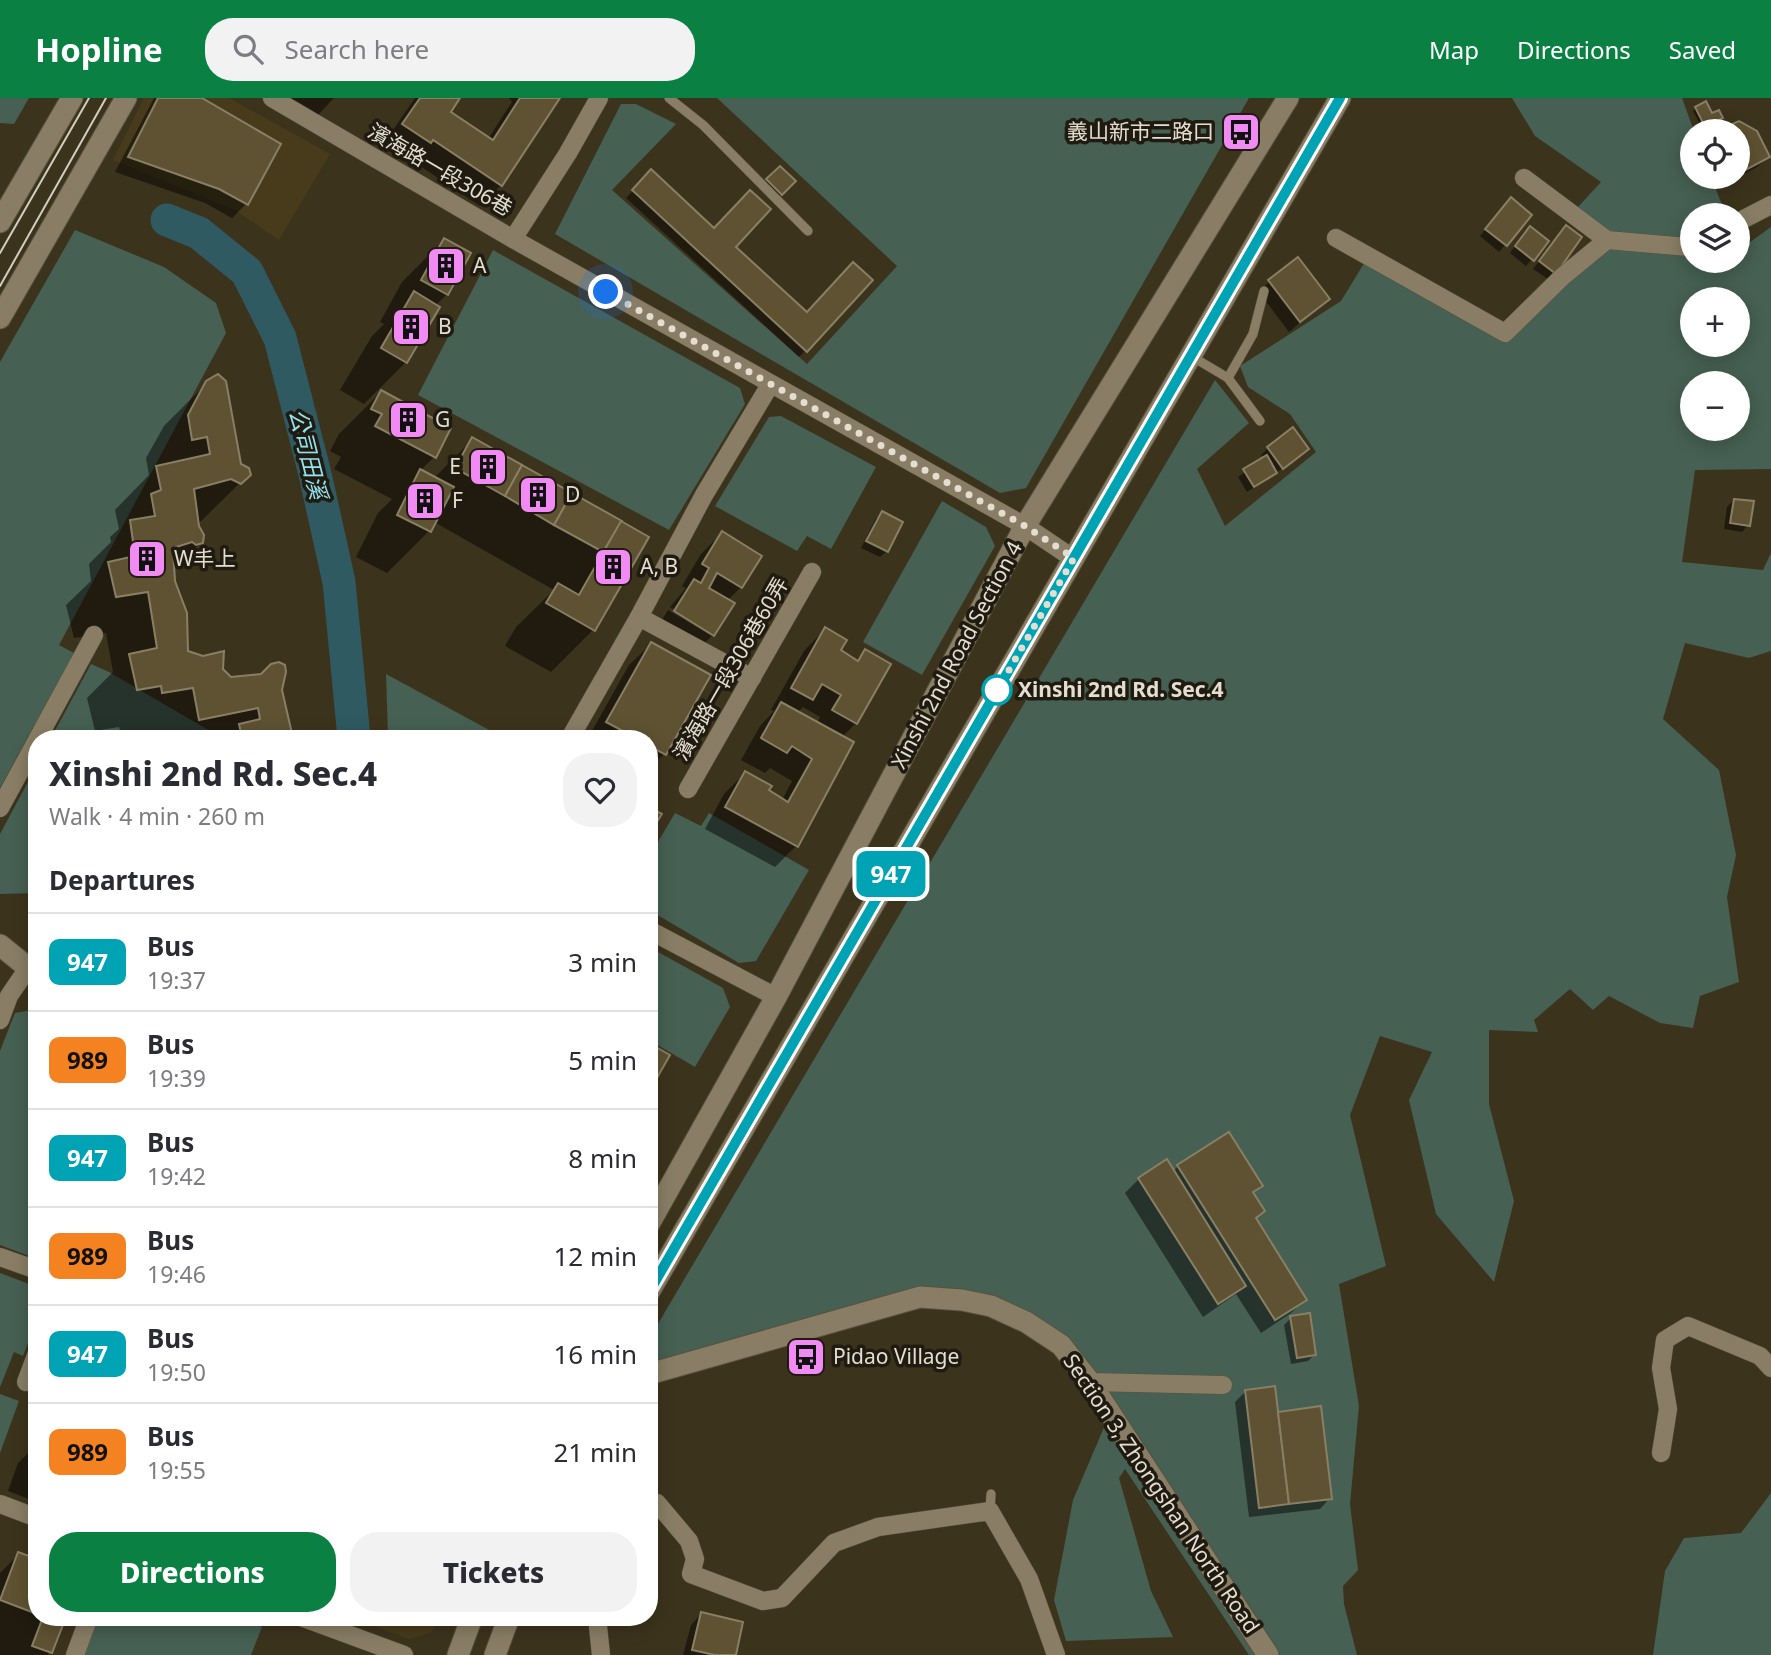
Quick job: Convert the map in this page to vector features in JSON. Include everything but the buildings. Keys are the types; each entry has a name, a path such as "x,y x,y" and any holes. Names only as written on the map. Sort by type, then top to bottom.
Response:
{"street":[{"path":"0,222 72,98"},
{"path":"0,318 126,98"},
{"name":"濱海路一段306巷","path":"272,98 513,239 1025,526 1074,558"},
{"path":"513,239 568,153 598,98"},
{"name":"Xinshi 2nd Road Section 4","path":"658,1208 776,997 1025,526 1288,98"},
{"path":"658,1276 1340,98"},
{"path":"1524,178 1607,240 1680,246"},
{"path":"1750,216 1771,205"},
{"path":"1336,237 1505,333 1562,277 1607,240"},
{"path":"575,730 639,618 704,495 770,385"},
{"name":"濱海路一段306巷60弄","path":"688,789 812,572"},
{"path":"639,618 752,678"},
{"path":"42,730 94,635"},
{"path":"0,808 28,756"},
{"path":"658,935 776,997"},
{"path":"0,945 28,969"},
{"path":"0,1020 9,996 28,976"},
{"path":"0,1256 28,1267"},
{"name":"Section 3, Zhongshan North Road","path":"658,1371 920,1297 962,1300 991,1306 1026,1322 1061,1345 1090,1382 1268,1655"},
{"path":"1661,1453 1668,1409 1661,1368 1665,1340 1688,1326 1760,1356 1771,1368"},
{"path":"26,1382 28,1377"},
{"path":"1090,1382 1223,1385"},
{"path":"658,1504 689,1541 695,1559 691,1574 763,1601 782,1598 834,1543 878,1527 991,1502 1029,1579 1056,1655"},
{"path":"0,1504 28,1515"},
{"path":"75,1655 86,1626"},
{"path":"325,1626 404,1655"},
{"path":"458,1655 469,1626"},
{"path":"495,1655 506,1626"},
{"path":"598,1626 601,1655"}],"lane":[{"path":"669,98 704,125 808,231"},
{"path":"1228,378 1253,334 1264,291"},
{"path":"1191,356 1228,378 1260,421"}],"shaded area":[{"path":"144,98 229,98 330,154 279,240 235,210 113,160"},
{"path":"374,1626 434,1626 432,1632 409,1639"}],"green space":[{"path":"0,98 29,98 14,124 0,123"},
{"path":"717,98 1249,98 1026,488 1000,493 555,234 621,104 636,104 676,124 612,190 807,364 897,266"},
{"path":"1512,98 1682,98 1690,119 1680,119 1680,189 1716,189 1721,203 1680,203 1680,273 1750,273 1750,242 1771,227 1771,469 1695,470 1682,562 1763,570 1771,553 1771,651 1749,658 1685,643 1663,719 1719,770 1736,855 1727,897 1739,982 1700,996 1693,1028 1660,1023 1609,996 1593,1010 1570,989 1534,1020 1538,1032 1489,1030 1489,1104 1514,1201 1494,1282 1436,1214 1409,1100 1432,1052 1380,1036 1350,1115 1386,1266 1339,1284 1359,1406 1350,1504 1358,1570 1343,1586 1344,1604 1357,1655 1249,1655 1125,1469 1119,1478 1151,1591 1173,1637 1066,1641 1054,1600 1073,1500 1108,1418 1044,1339 977,1304 918,1300 658,1375 658,1324 1215,380 1249,423 1197,469 1225,526 1316,452 1290,414 1248,387 1240,366 1341,301 1371,252 1503,342 1557,288 1606,229 1578,207 1601,182 1535,136"},
{"path":"75,230 164,267 216,303 226,333 59,645 74,653 32,730 28,730 28,737 0,788 0,362"},
{"path":"493,250 740,388 745,404 669,530 418,395"},
{"path":"781,416 876,467 831,549 807,536 797,551 715,506 769,417"},
{"path":"942,501 986,527 995,546 922,675 863,642"},
{"path":"91,664 208,730 55,730"},
{"path":"386,674 489,730 388,730"},
{"path":"28,782 28,893 0,894 0,834"},
{"path":"675,813 701,826 709,813 809,870 756,961 739,963 658,915 658,842"},
{"path":"658,952 723,988 730,1007 695,1067 658,1045"},
{"path":"28,1011 28,1256 0,1245 0,1051 15,1013"},
{"path":"0,1273 28,1284 28,1343 23,1356 14,1352 0,1387"},
{"path":"0,1394 19,1401 0,1453"},
{"path":"1771,1493 1771,1655 1653,1655 1665,1571 1684,1538 1741,1533"},
{"path":"91,1626 262,1627 251,1655 80,1655"}],"waterway":[{"name":"公司田溪","path":"167,220 199,233 247,272 280,338 339,582 353,730"}],"tram line":[{"path":"0,253 89,98"},
{"path":"0,286 106,98"}],"bus line":[{"name":"947","path":"658,1276 1340,98"}],"place":[{"name":"義山新市二路口","path":"1241,132"},
{"name":"A","path":"446,266"},
{"name":"B","path":"411,327"},
{"name":"G","path":"408,420"},
{"name":"E","path":"488,467"},
{"name":"D","path":"538,495"},
{"name":"F","path":"425,501"},
{"name":"W丰上","path":"147,559"},
{"name":"A, B","path":"613,567"},
{"name":"Xinshi 2nd Rd. Sec.4","path":"997,690"},
{"name":"Pidao Village","path":"806,1357"}],"route":[{"path":"606,292 1025,526 1074,558 991,701 997,690"}]}
